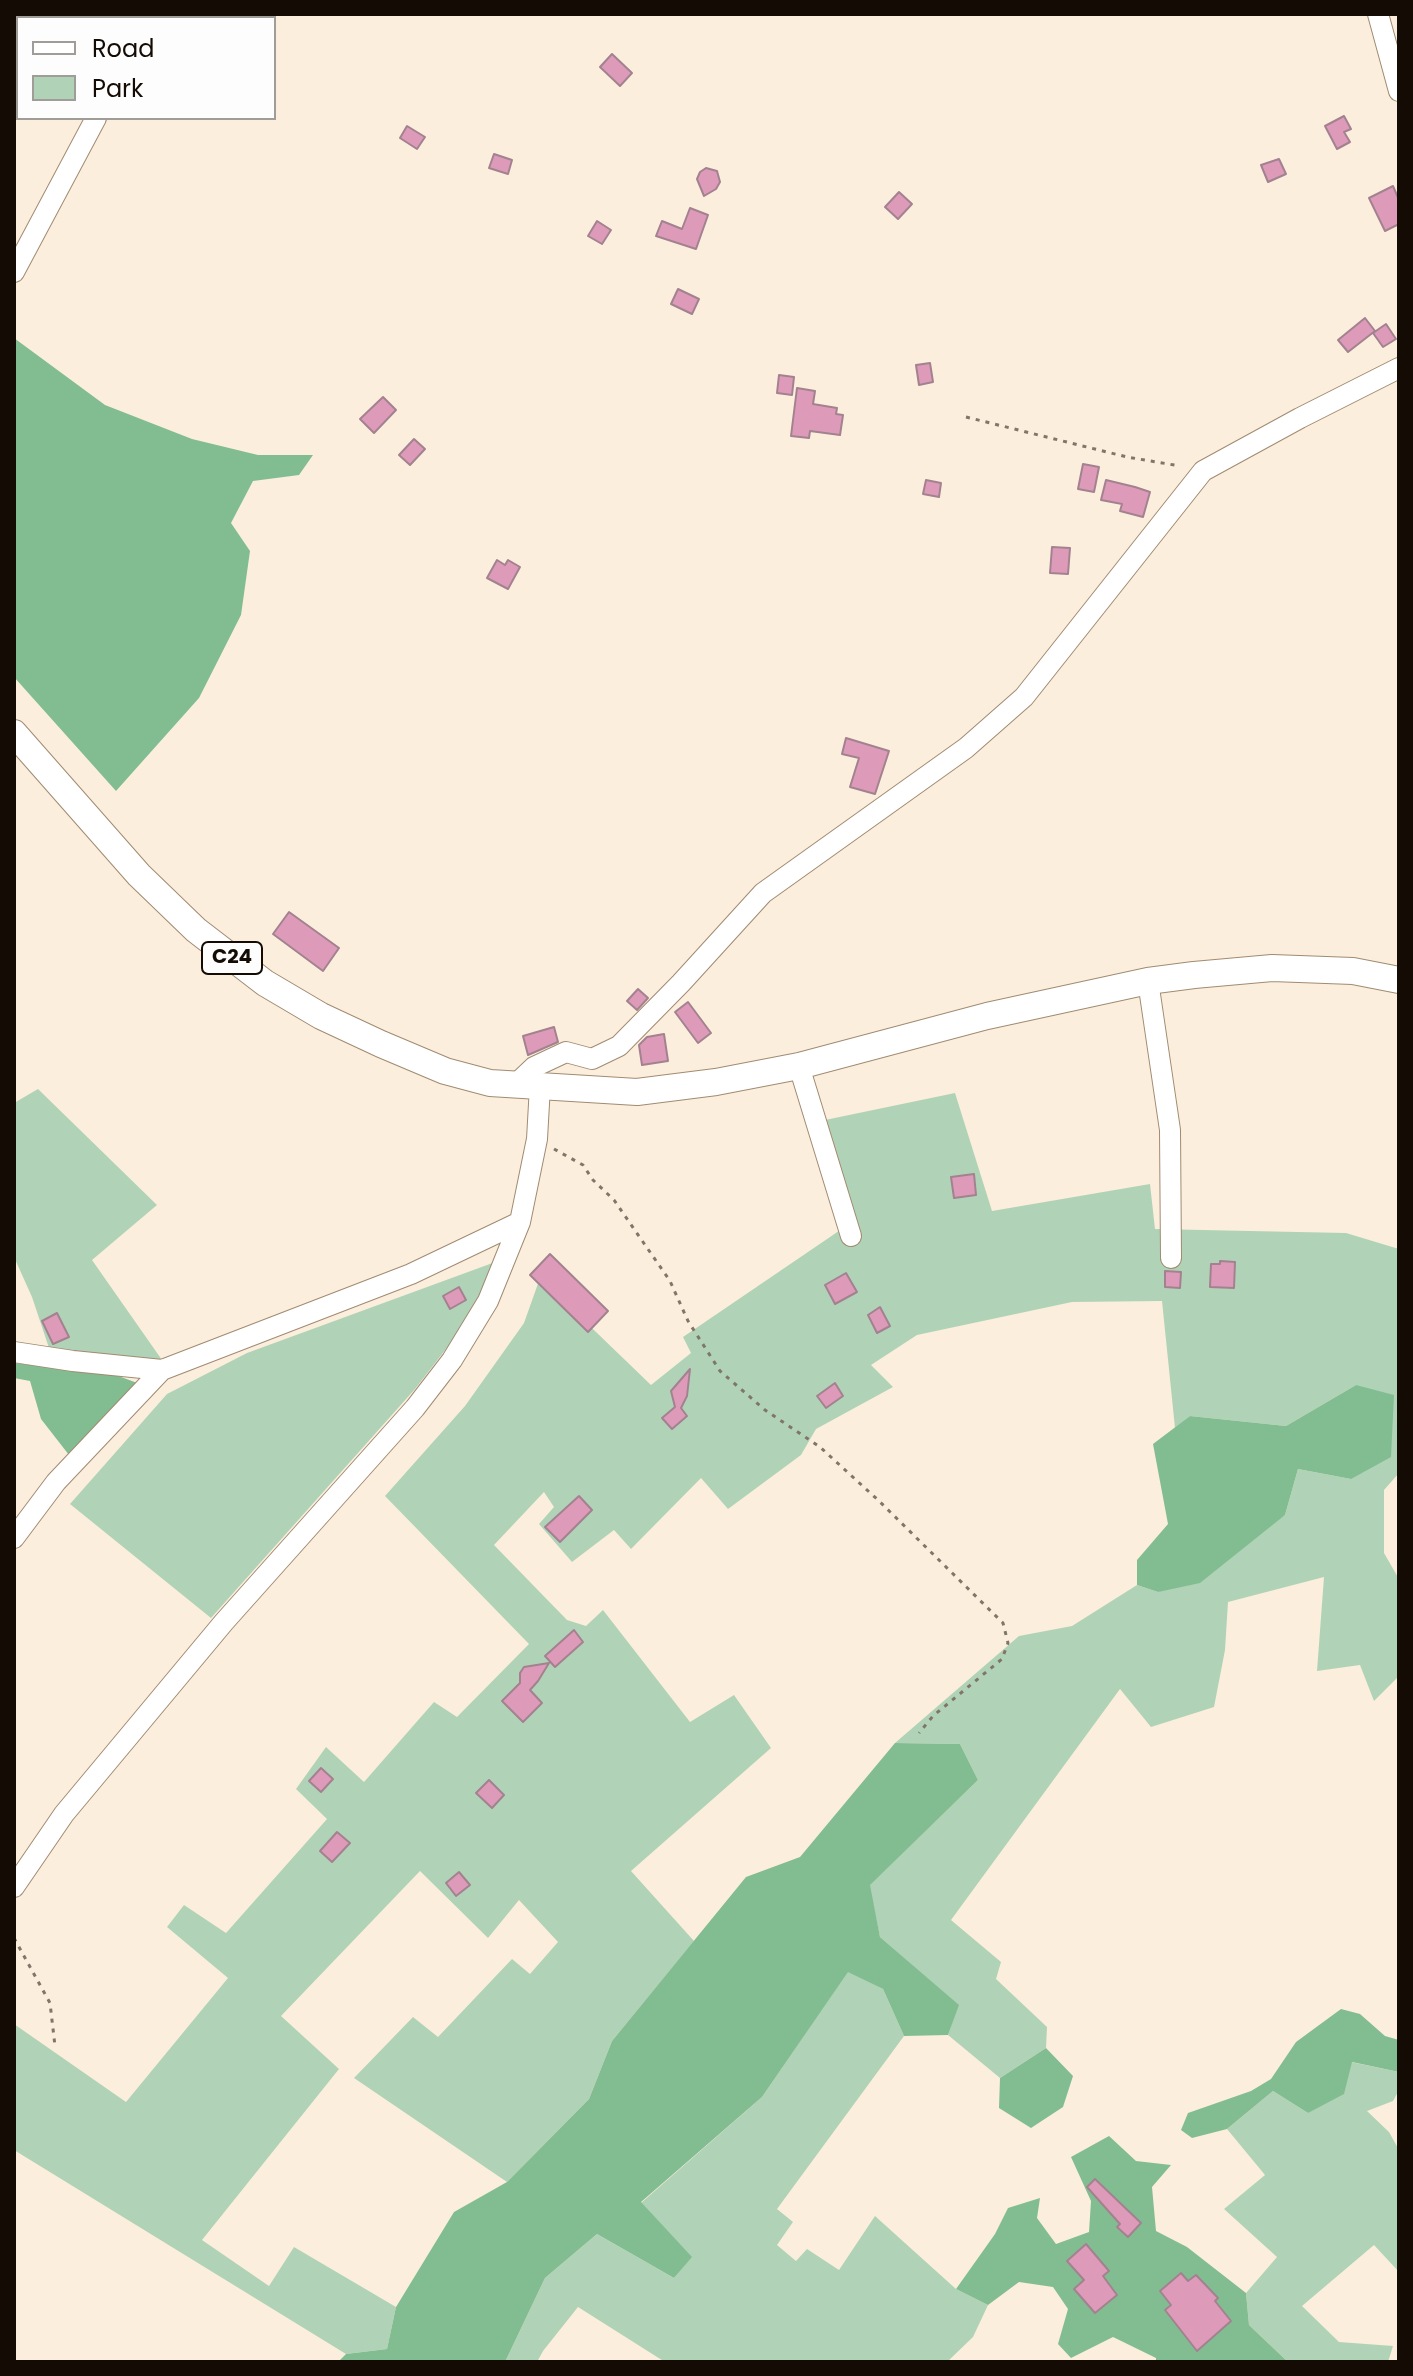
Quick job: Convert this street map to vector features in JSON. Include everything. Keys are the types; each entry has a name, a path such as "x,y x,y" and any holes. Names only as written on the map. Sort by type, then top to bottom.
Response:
{"main road":[{"name":"C24","path":"14,733 139,875 196,930 265,983 321,1016 445,1071 490,1083 637,1092 716,1082 799,1066 987,1016 1148,981 1272,968 1353,971 1399,980"}],"street":[{"path":"1378,14 1399,91"},
{"path":"14,272 95,120"},
{"path":"14,1887 64,1814 224,1622 415,1408 452,1360 488,1301 520,1222 537,1139 528,1086 534,1067 566,1052 592,1059 619,1046 763,893 966,748 1024,697 1203,471 1399,368"},
{"path":"1148,981 1170,1130 1171,1258"},
{"path":"799,1066 851,1236"},
{"path":"14,1538 56,1482 162,1370 411,1274 520,1222"},
{"path":"14,1352 162,1370"}],"path":[{"path":"966,417 1127,457 1203,471"},
{"path":"537,1139 583,1165 593,1180 614,1200 670,1281 688,1321 720,1371 765,1410 820,1447 1003,1623 1008,1643 1002,1659 933,1716 919,1733"},
{"path":"14,1938 50,2003 55,2046"}],"green space":[{"path":"14,338 105,405 192,439 258,455 313,455 299,475 253,481 231,523 250,551 241,615 199,698 116,791 14,677"},
{"path":"38,1089 157,1205 92,1260 162,1360 50,1351 32,1297 14,1257 14,1103"},
{"path":"955,1093 992,1211 1150,1184 1155,1229 1346,1233 1399,1249 1399,1473 1384,1490 1384,1553 1399,1579 1399,1676 1374,1701 1360,1665 1317,1671 1324,1577 1228,1602 1225,1650 1214,1707 1151,1727 1120,1689 951,1920 1001,1962 996,1979 1047,2027 1046,2048 1000,2078 948,2035 958,2005 880,1937 869,1885 978,1780 960,1744 895,1743 1019,1636 1072,1626 1137,1585 1158,1592 1285,1515 1298,1469 1351,1479 1356,1385 1286,1426 1190,1416 1175,1428 1162,1301 1072,1302 917,1335 871,1365 893,1387 816,1429 801,1455 728,1509 701,1478 631,1549 614,1530 572,1562 539,1524 554,1507 544,1492 494,1545 567,1620 586,1626 603,1610 690,1722 734,1695 771,1748 631,1871 694,1941 612,2041 589,2099 507,2182 354,2078 413,2017 438,2037 512,1959 530,1974 558,1942 519,1900 488,1938 420,1871 281,2016 339,2069 202,2240 269,2286 294,2247 396,2307 387,2349 346,2354 14,2150 14,2024 126,2102 228,1978 167,1927 184,1905 226,1933 327,1819 296,1789 326,1747 364,1782 434,1702 457,1717 529,1644 385,1496 465,1406 524,1323 540,1278 651,1385 691,1353 683,1337 855,1220 825,1120"},
{"path":"498,1261 473,1314 415,1389 211,1618 70,1504 167,1394 247,1353"},
{"path":"14,1363 113,1374 140,1384 69,1455 41,1419 30,1381 14,1378"},
{"path":"1356,1385 1394,1395 1391,1457 1351,1479 1298,1469 1285,1515 1200,1583 1158,1592 1137,1585 1137,1560 1168,1524 1153,1444 1190,1416 1286,1426"},
{"path":"895,1743 960,1744 978,1780 870,1885 880,1937 959,2005 948,2035 904,2036 883,1989 848,1972 762,2097 641,2202 692,2257 674,2278 597,2234 545,2278 505,2362 338,2362 346,2354 387,2349 396,2307 454,2212 507,2182 589,2099 612,2041 746,1877 800,1857"},
{"path":"848,1971 883,1989 904,2036 777,2209 793,2222 777,2245 796,2261 807,2249 839,2270 875,2216 956,2289 988,2305 973,2337 947,2362 665,2362 578,2307 537,2362 505,2362 545,2278 597,2234 674,2278 691,2257 641,2203 762,2097"},
{"path":"1341,2009 1360,2014 1385,2036 1399,2040 1399,2072 1352,2062 1344,2094 1308,2113 1273,2091 1227,2129 1192,2138 1181,2130 1188,2113 1251,2091 1271,2079 1296,2042"},
{"path":"1046,2048 1073,2076 1063,2107 1031,2128 999,2108 1000,2078"},
{"path":"1351,2062 1399,2072 1399,2090 1393,2101 1367,2111 1389,2132 1399,2150 1399,2272 1374,2245 1302,2306 1339,2342 1393,2346 1388,2362 1288,2362 1249,2325 1246,2293 1277,2257 1224,2209 1265,2175 1227,2129 1273,2091 1308,2113"},
{"path":"1109,2136 1136,2161 1171,2165 1152,2187 1156,2231 1187,2247 1246,2293 1249,2325 1288,2362 1156,2362 1156,2358 1113,2337 1071,2358 1058,2344 1068,2309 1053,2287 1019,2282 988,2305 956,2289 995,2234 1008,2208 1040,2198 1037,2218 1056,2244 1089,2232 1091,2201 1071,2157"}],"building":[{"path":"612,54 632,73 620,86 600,67"},
{"path":"1344,116 1351,129 1344,132 1350,142 1337,149 1325,126"},
{"path":"407,126 425,137 417,149 400,138"},
{"path":"494,154 512,160 508,174 489,168"},
{"path":"1279,159 1286,174 1268,182 1261,165"},
{"path":"706,168 717,171 720,182 716,189 704,196 697,179"},
{"path":"1393,186 1399,200 1399,224 1385,231 1369,198"},
{"path":"899,192 912,204 898,219 885,207"},
{"path":"690,208 708,215 696,249 656,236 662,221 682,229"},
{"path":"597,221 611,230 602,244 588,236"},
{"path":"678,289 699,299 692,314 671,304"},
{"path":"1365,318 1375,331 1348,352 1338,340"},
{"path":"1386,324 1396,339 1383,347 1373,333"},
{"path":"930,363 933,382 919,385 916,365"},
{"path":"779,375 794,377 792,395 777,393"},
{"path":"797,388 815,391 813,404 837,408 836,414 843,415 840,435 810,431 809,438 791,436"},
{"path":"383,397 396,410 374,433 360,419"},
{"path":"414,439 425,449 410,465 399,455"},
{"path":"1083,464 1099,467 1094,492 1078,489"},
{"path":"926,480 941,483 939,497 923,494"},
{"path":"1106,480 1150,492 1143,517 1120,511 1122,504 1101,500"},
{"path":"1052,547 1070,548 1068,574 1050,573"},
{"path":"497,560 505,565 508,560 520,567 508,589 487,578"},
{"path":"846,738 889,751 875,794 850,787 859,758 842,754"},
{"path":"289,912 339,948 323,971 273,934"},
{"path":"638,989 648,998 637,1010 627,1001"},
{"path":"688,1002 711,1033 698,1043 675,1012"},
{"path":"554,1027 558,1042 528,1055 523,1036"},
{"path":"664,1034 668,1061 642,1065 639,1045 647,1037"},
{"path":"974,1174 976,1195 954,1198 951,1177"},
{"path":"550,1254 608,1311 588,1332 530,1275"},
{"path":"1220,1261 1235,1262 1234,1288 1210,1287 1211,1264 1220,1264"},
{"path":"1165,1271 1181,1272 1180,1288 1165,1287"},
{"path":"846,1273 857,1292 835,1304 825,1285"},
{"path":"459,1287 466,1300 450,1309 443,1296"},
{"path":"880,1307 890,1326 877,1333 868,1315"},
{"path":"57,1313 69,1337 53,1344 42,1321"},
{"path":"690,1369 687,1396 681,1408 687,1416 672,1429 662,1418 675,1407 671,1391"},
{"path":"835,1383 843,1396 826,1408 817,1396"},
{"path":"579,1496 592,1510 560,1542 545,1527"},
{"path":"574,1630 583,1642 555,1667 545,1656"},
{"path":"549,1663 530,1690 542,1703 523,1722 502,1701 520,1683 520,1673 524,1667"},
{"path":"321,1768 333,1779 321,1792 309,1781"},
{"path":"489,1780 504,1795 492,1808 476,1793"},
{"path":"337,1832 350,1843 332,1862 320,1851"},
{"path":"459,1872 470,1885 456,1896 446,1883"},
{"path":"1095,2179 1141,2223 1128,2237 1087,2187"},
{"path":"1086,2244 1109,2271 1103,2276 1117,2295 1095,2313 1074,2289 1084,2280 1067,2261"},
{"path":"1181,2273 1188,2281 1196,2275 1218,2298 1215,2301 1231,2321 1197,2351 1165,2310 1171,2305 1160,2291"}]}
